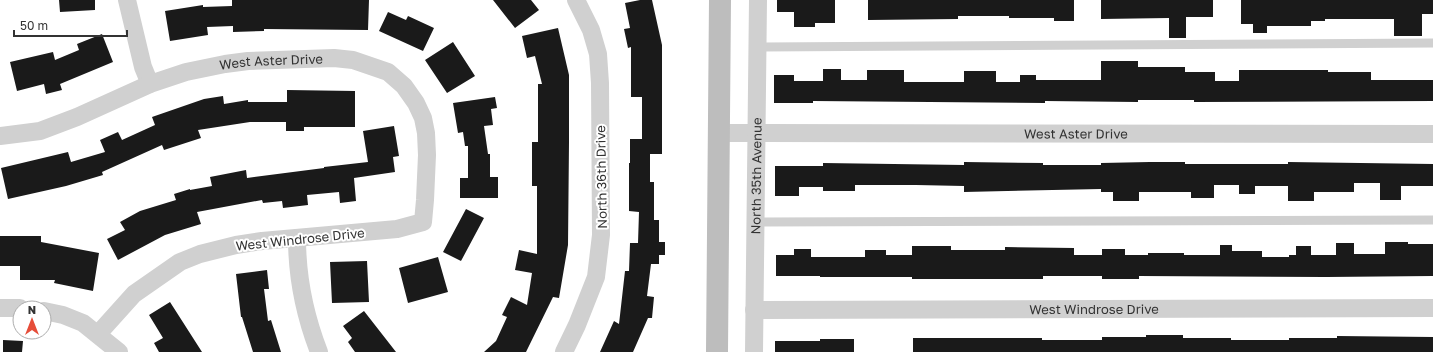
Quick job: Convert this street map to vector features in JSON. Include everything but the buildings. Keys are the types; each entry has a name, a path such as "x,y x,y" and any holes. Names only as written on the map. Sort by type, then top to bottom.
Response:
{"main road":[{"path":"717,352 720,0"}],"street":[{"path":"128,0 143,67 150,84"},
{"name":"North 36th Drive","path":"564,352 577,325 596,277 602,235 600,84 598,54 591,30 576,0"},
{"name":"North 35th Avenue","path":"754,352 758,0"},
{"name":"West Aster Drive","path":"0,136 40,130 77,117 150,84 186,72 248,61 334,58 353,60 388,72 404,86 416,103 423,118 426,132 427,155 425,200 422,222"},
{"name":"West Aster Drive","path":"719,133 1433,134"},
{"name":"West Windrose Drive","path":"98,334 134,294 180,262 200,254 236,246 297,238 397,229 422,222"},
{"path":"297,238 297,255 304,299 312,335 319,352"},
{"path":"0,308 12,308"},
{"name":"West Windrose Drive","path":"754,310 1433,308"},
{"path":"52,313 63,315 83,323 119,352"}],"lane":[{"path":"757,47 1433,43"},
{"path":"756,222 1433,220"}]}
